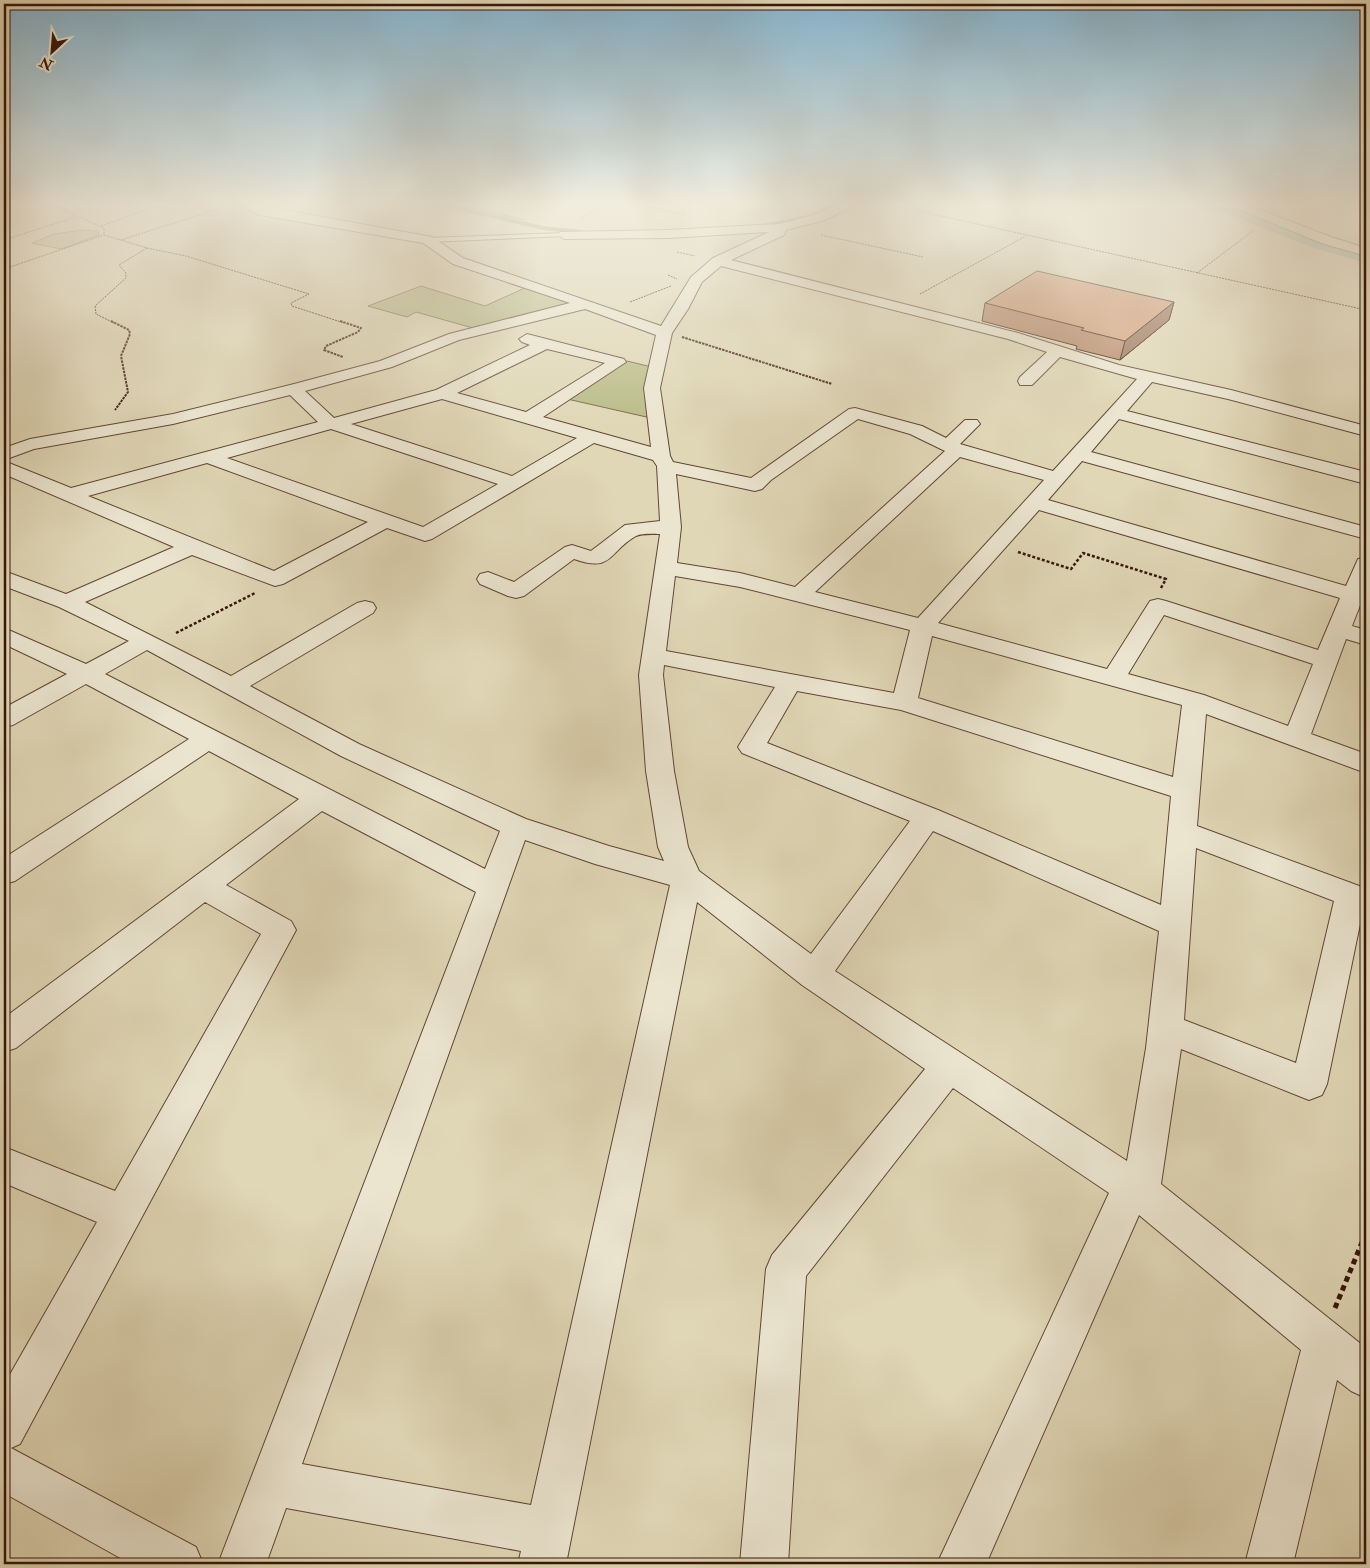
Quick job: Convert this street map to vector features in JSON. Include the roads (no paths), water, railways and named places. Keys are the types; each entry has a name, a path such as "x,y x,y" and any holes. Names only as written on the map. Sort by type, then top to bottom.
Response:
{"street":[{"path":"509,278 610,312 664,333"},
{"path":"273,1482 545,1548 687,878 673,848 660,771 651,676 671,527 664,461 652,388 664,333 699,278"},
{"path":"784,278 1013,336 1115,369 1150,376 1366,431"},
{"path":"4,454 30,444 173,419 294,390 368,369 454,337 486,328 540,317 585,304"},
{"path":"486,328 618,362 530,418"},
{"path":"72,494 442,394 544,344"},
{"path":"1026,381 1058,350"},
{"path":"904,702 923,626 1150,376"},
{"path":"294,390 329,423 516,483"},
{"path":"442,394 530,418 664,461 755,485 764,476 855,414 916,430 952,448 1057,478"},
{"path":"1115,413 1366,478"},
{"path":"799,595 952,448 971,424"},
{"path":"207,457 425,535 591,437"},
{"path":"1078,454 1366,533"},
{"path":"4,467 72,494 192,547 275,579 385,521"},
{"path":"1035,502 1353,595"},
{"path":"488,578 516,591 572,551 594,560 632,530 671,527"},
{"path":"67,602 192,547"},
{"path":"1296,739 1366,564"},
{"path":"665,568 740,580 923,626 1113,678 1195,701 1366,764"},
{"path":"4,578 67,602 150,643 350,750 516,826 605,856 687,878 814,974 1028,1119 1136,1189 1366,1376"},
{"path":"1113,678 1158,606 1326,660"},
{"path":"231,686 365,608"},
{"path":"1339,629 1366,638"},
{"path":"4,634 86,674 493,887"},
{"path":"4,719 86,674 150,643"},
{"path":"655,656 904,702 1185,790"},
{"path":"790,682 751,746 928,817 1174,924"},
{"path":"961,1564 1136,1189 1166,1028 1174,924 1184,832 1185,790 1195,701"},
{"path":"4,873 208,739"},
{"path":"4,1037 320,798"},
{"path":"814,974 928,817"},
{"path":"242,1564 516,826"},
{"path":"1166,1028 1309,1084 1357,906 1351,895 1184,832"},
{"path":"4,1428 280,930 204,887"},
{"path":"764,1564 786,1269 950,1065"},
{"path":"4,1165 123,1213"},
{"path":"1269,1564 1325,1342"},
{"path":"4,1468 179,1564"}]}
